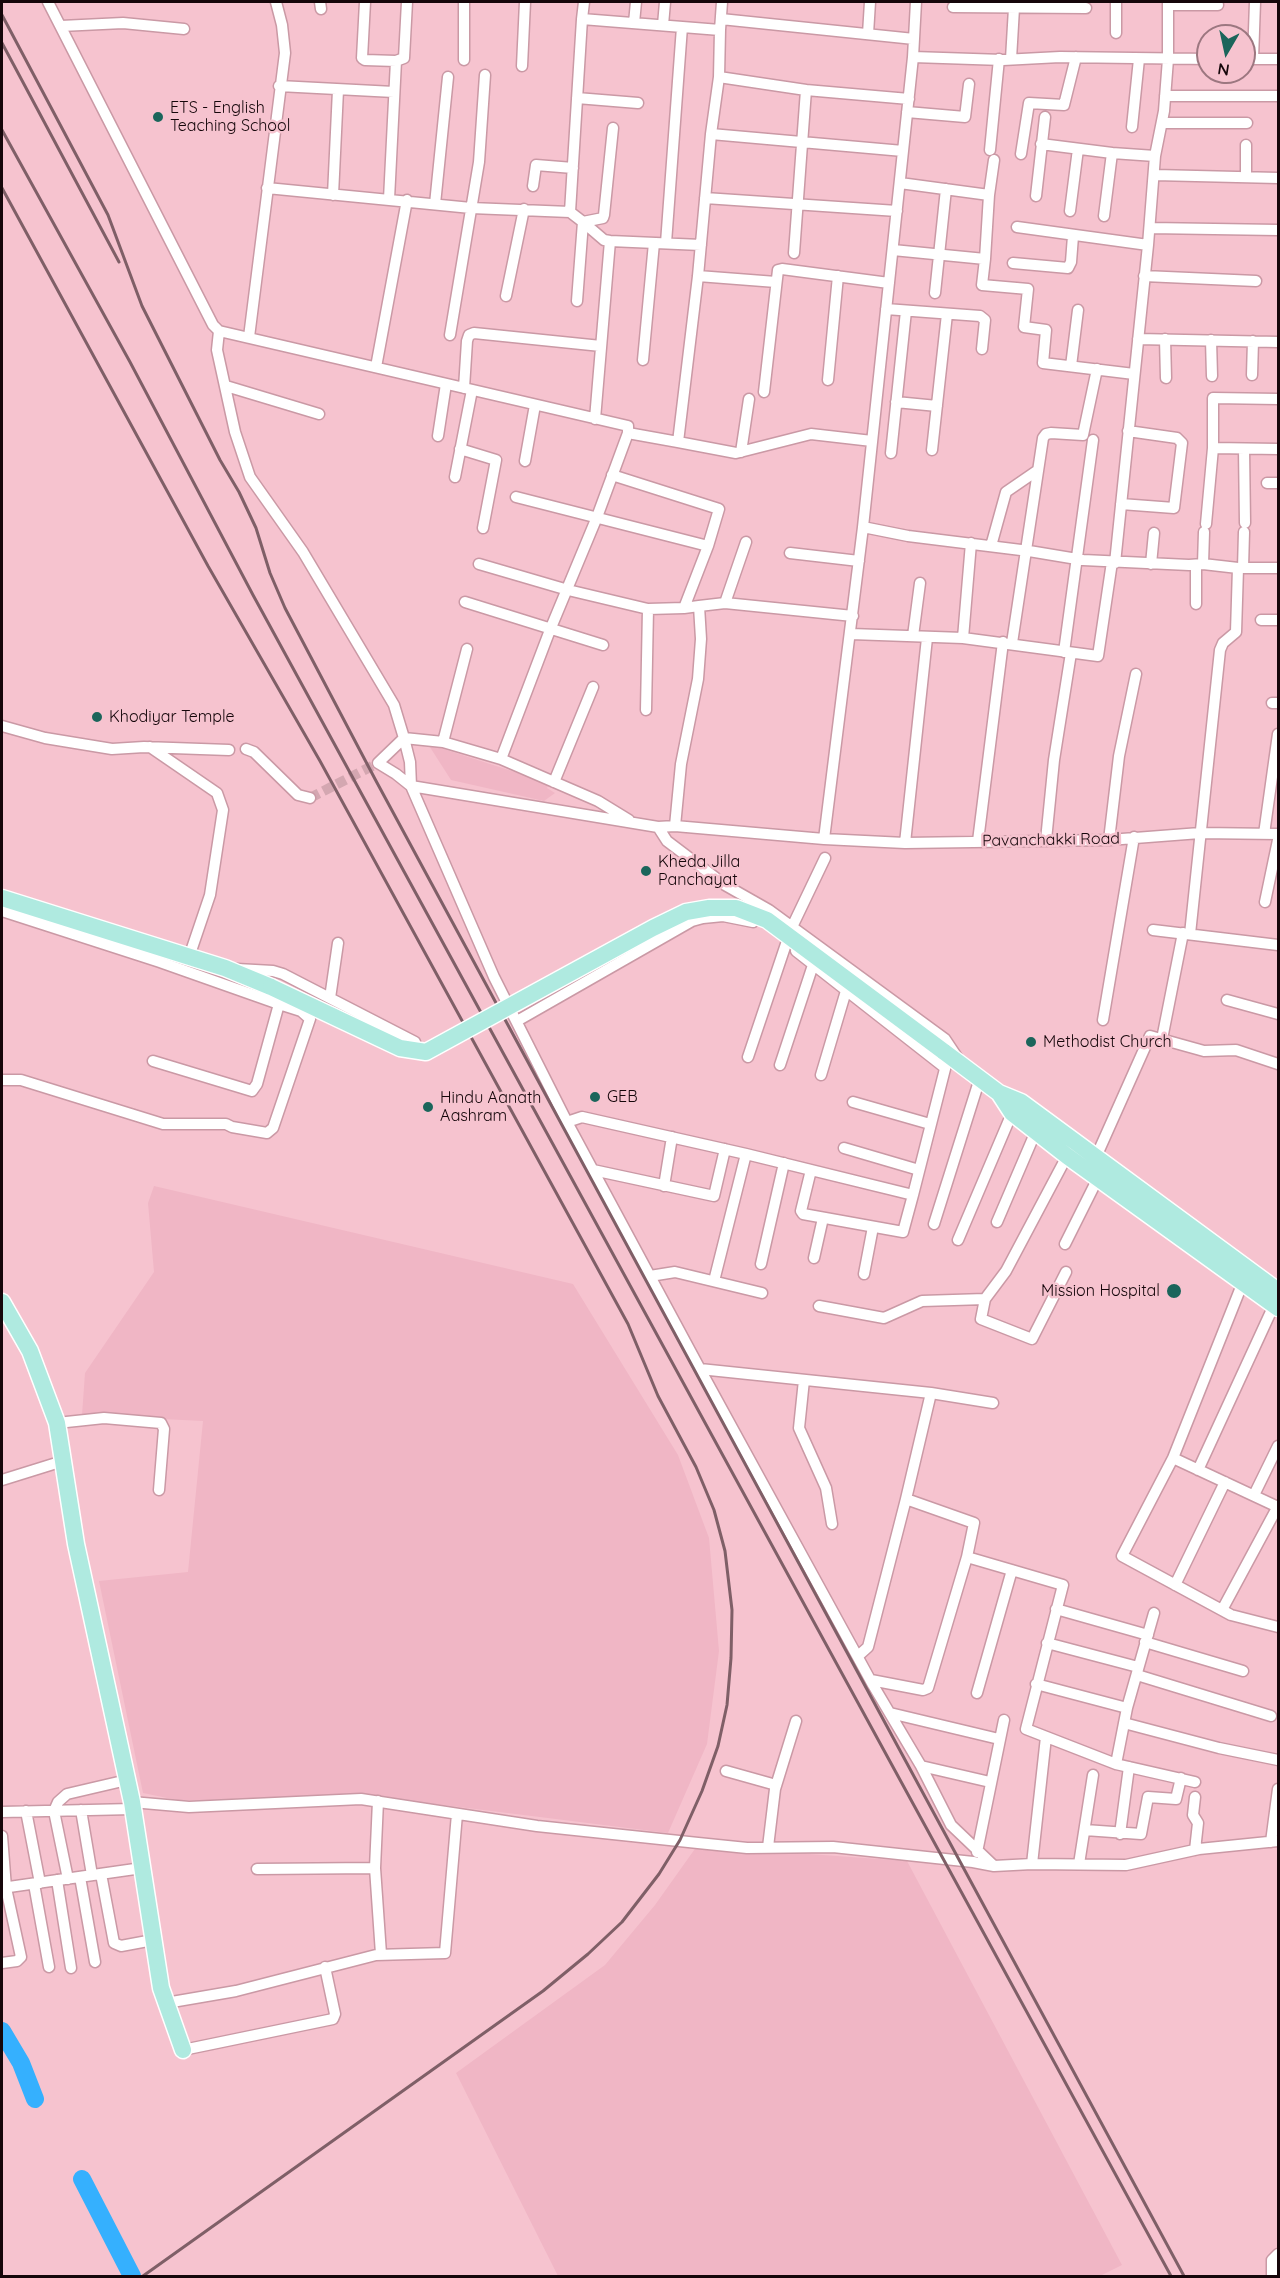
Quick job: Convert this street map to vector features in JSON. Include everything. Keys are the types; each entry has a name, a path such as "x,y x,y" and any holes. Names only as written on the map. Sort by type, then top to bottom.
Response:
{"main road":[{"path":"2,898 225,968 271,987 400,1048 426,1052 686,912 709,908 736,908 767,920 949,1059 999,1093 1021,1102 1096,1157 1277,1301"},
{"path":"999,1093 1012,1113 1067,1156 1243,1282 1277,1301"},
{"path":"2,1302 30,1351 57,1423 76,1544 132,1806 161,1989 183,2050"}],"street":[{"path":"48,2 213,325 219,331 628,426 628,433 597,517 550,630 501,759"},
{"path":"249,337 279,86 285,53 282,25 276,2"},
{"path":"365,2 362,58 396,61 404,58 407,2"},
{"path":"464,2 464,60"},
{"path":"522,66 525,2"},
{"path":"570,212 584,2"},
{"path":"634,23 636,2"},
{"path":"663,25 665,2"},
{"path":"678,442 719,77 722,2"},
{"path":"868,34 870,2"},
{"path":"824,838 853,616 914,57 916,2"},
{"path":"1116,2 1116,33"},
{"path":"1253,24 1255,2"},
{"path":"851,634 963,638 1098,656 1121,504 1150,228 1155,156 1166,96 1168,3 1218,5"},
{"path":"953,8 985,5 1014,8 1086,8"},
{"path":"1014,8 992,155 982,285 1028,290 1024,327 1046,330 1043,363 1134,374"},
{"path":"582,19 682,27 720,24 914,39"},
{"path":"61,26 123,23 184,29"},
{"path":"666,243 682,27"},
{"path":"914,57 1196,59"},
{"path":"1022,154 1029,103 1064,105 1076,57"},
{"path":"1132,127 1139,58"},
{"path":"1256,59 1278,59"},
{"path":"389,199 396,61"},
{"path":"450,335 480,158 485,75"},
{"path":"435,204 447,77"},
{"path":"719,77 806,90 909,99"},
{"path":"907,112 965,117 969,84"},
{"path":"279,86 394,92"},
{"path":"333,195 338,90"},
{"path":"794,253 806,90"},
{"path":"1166,96 1278,96"},
{"path":"577,98 638,103"},
{"path":"1036,196 1045,117"},
{"path":"1162,123 1247,123"},
{"path":"583,222 603,218 604,215 613,128"},
{"path":"711,134 903,151"},
{"path":"1041,144 1155,156"},
{"path":"1246,145 1246,177"},
{"path":"1070,211 1078,149"},
{"path":"1104,216 1112,153"},
{"path":"533,186 536,165 573,168"},
{"path":"1155,175 1278,178"},
{"path":"900,183 989,195"},
{"path":"267,188 471,208 570,212 604,240 701,245"},
{"path":"935,293 946,189"},
{"path":"705,198 897,211"},
{"path":"376,368 407,200"},
{"path":"506,296 524,209"},
{"path":"577,301 583,222"},
{"path":"1017,227 1148,245"},
{"path":"1150,228 1278,230"},
{"path":"1013,262 1068,268 1071,262 1073,236"},
{"path":"595,419 610,241"},
{"path":"643,360 654,243"},
{"path":"893,250 985,259"},
{"path":"765,392 778,270 889,283"},
{"path":"698,276 776,282"},
{"path":"828,380 838,276"},
{"path":"1144,276 1256,281"},
{"path":"886,309 984,317 982,349"},
{"path":"1071,366 1078,310"},
{"path":"891,453 906,311"},
{"path":"932,450 946,314"},
{"path":"219,331 217,350 235,432 250,477 303,552 394,705 410,762 411,786 494,977 567,1122 700,1369 871,1680 921,1766 951,1825 994,1866"},
{"path":"455,477 468,389 467,341 469,335 474,333 601,346"},
{"path":"1138,339 1278,342"},
{"path":"1165,339 1166,378"},
{"path":"1211,340 1212,376"},
{"path":"1252,375 1253,341"},
{"path":"978,841 1007,643 1046,434 1083,435 1096,369"},
{"path":"438,436 447,384"},
{"path":"226,386 319,414"},
{"path":"1196,604 1213,448 1213,398 1278,399"},
{"path":"741,452 749,399"},
{"path":"896,402 937,406"},
{"path":"525,461 535,405"},
{"path":"1121,504 1174,508 1182,443 1177,438 1128,431"},
{"path":"628,433 731,452 741,452 811,434 872,441"},
{"path":"1046,840 1093,440"},
{"path":"1213,448 1278,449"},
{"path":"460,449 496,460 483,528"},
{"path":"1162,1039 1186,934 1221,646 1236,632 1245,528 1244,449"},
{"path":"992,546 1006,492 1038,470"},
{"path":"612,475 719,508 708,546 684,608"},
{"path":"516,497 708,546"},
{"path":"862,527 908,536 1113,563 1278,568"},
{"path":"1151,564 1154,533"},
{"path":"725,603 746,542"},
{"path":"963,638 971,543"},
{"path":"790,553 859,561"},
{"path":"479,564 568,590 648,609 725,603 853,616"},
{"path":"912,636 920,583"},
{"path":"465,602 603,645"},
{"path":"675,826 681,765 698,680 701,639 699,606"},
{"path":"646,710 648,609"},
{"path":"1261,620 1278,620"},
{"path":"905,843 927,638"},
{"path":"443,742 467,649"},
{"path":"1109,840 1119,756 1136,674"},
{"path":"554,782 593,687"},
{"path":"2,726 45,738 112,749 150,747 229,750"},
{"path":"1264,834 1278,734"},
{"path":"404,738 443,742 501,759 598,801 629,820 411,786 378,763 404,738"},
{"path":"150,747 216,793 223,810 210,895 189,957"},
{"path":"246,748 254,752 298,795 310,798"},
{"name":"Pavanchakki Road","path":"629,820 658,827 675,826 905,843 1109,840 1200,833 1278,834"},
{"path":"658,827 667,841 725,885 769,910 945,1039 949,1059 903,1232 801,1213 811,1170"},
{"path":"1103,1020 1134,837"},
{"path":"1265,902 1278,840"},
{"path":"792,927 825,858"},
{"path":"2,911 301,1011 310,1019 273,1128 267,1133 226,1124 164,1124 21,1080 2,1080"},
{"path":"517,1021 682,926 703,918 723,916 752,921 786,944 846,991 949,1059"},
{"path":"1153,930 1278,945"},
{"path":"330,998 338,943"},
{"path":"748,1057 786,944"},
{"path":"780,1065 813,965"},
{"path":"225,968 277,972 415,1042"},
{"path":"820,1075 846,991"},
{"path":"1227,1000 1278,1014"},
{"path":"153,1061 252,1091 257,1084 279,1004"},
{"path":"1096,1157 1150,1036 1204,1051 1236,1050 1278,1064"},
{"path":"934,1224 980,1078"},
{"path":"853,1102 930,1124"},
{"path":"958,1240 1012,1113"},
{"path":"567,1122 582,1117 784,1163 913,1196"},
{"path":"997,1222 1035,1131"},
{"path":"664,1186 672,1137"},
{"path":"844,1148 919,1170"},
{"path":"593,1170 714,1196 725,1149"},
{"path":"714,1281 746,1154"},
{"path":"1066,1272 1032,1339 982,1320 980,1316 985,1299 1006,1270 1067,1156"},
{"path":"761,1264 784,1163"},
{"path":"1065,1244 1098,1178"},
{"path":"814,1258 823,1218"},
{"path":"864,1274 873,1227"},
{"path":"650,1276 675,1272 762,1293"},
{"path":"1243,1282 1173,1458 1122,1556 1222,1610 1238,1617 1278,1627"},
{"path":"819,1306 884,1318 922,1301 985,1299"},
{"path":"1198,1470 1277,1301"},
{"path":"700,1369 931,1393 993,1403"},
{"path":"804,1380 799,1428 826,1488 832,1524"},
{"path":"858,1656 868,1647 931,1393"},
{"path":"57,1423 104,1418 160,1423 164,1429 159,1490"},
{"path":"1254,1495 1278,1446"},
{"path":"1173,1458 1278,1506 1222,1610"},
{"path":"2,1480 63,1461"},
{"path":"1175,1585 1225,1482"},
{"path":"871,1680 923,1690 928,1688 967,1557 974,1523 906,1499"},
{"path":"967,1557 1062,1585 1026,1729 1116,1764 1195,1782"},
{"path":"978,1694 1012,1570"},
{"path":"1056,1609 1243,1671"},
{"path":"1116,1764 1127,1708 1154,1612"},
{"path":"1047,1643 1271,1716"},
{"path":"1036,1684 1127,1708"},
{"path":"890,1713 999,1739"},
{"path":"977,1852 1004,1720"},
{"path":"768,1847 776,1785 796,1721"},
{"path":"1124,1723 1219,1748 1278,1760"},
{"path":"1032,1864 1046,1737"},
{"path":"921,1766 990,1782"},
{"path":"1120,1834 1129,1767"},
{"path":"726,1771 776,1785"},
{"path":"1078,1864 1094,1775"},
{"path":"1084,1830 1141,1834 1148,1797 1176,1799 1181,1778"},
{"path":"95,1962 54,1811 58,1802 67,1794 127,1780"},
{"path":"2,1812 361,1799 537,1826 747,1848 832,1847 994,1866 1126,1864 1195,1850 1275,1841 1278,1789"},
{"path":"1195,1797 1193,1815 1198,1823 1195,1850"},
{"path":"378,1801 375,1868 381,1954"},
{"path":"81,1810 114,1943 121,1946 153,1940"},
{"path":"26,1811 49,1967"},
{"path":"166,2003 237,1991 381,1954 445,1953 457,1814"},
{"path":"2,1836 4,1888 21,1957 17,1961 2,1963"},
{"path":"4,1888 142,1868"},
{"path":"257,1869 375,1868"},
{"path":"57,1880 71,1968"},
{"path":"183,2050 333,2019 335,2014 325,1967"},
{"path":"1272,2277 1272,2260 1278,2254"}],"shaded area":[{"path":"428,744 549,783 547,788 555,793 544,801 451,780"},
{"path":"154,1186 573,1284 678,1455 709,1538 719,1651 707,1744 668,1833 363,1795 247,1801 177,1800 143,1793 99,1581 188,1572 203,1421 82,1415 85,1373 154,1272 148,1203"},
{"path":"697,1846 907,1861 1122,2265 1100,2276 558,2276 456,2073 605,1965 655,1905"}],"waterway":[{"path":"2,2031 21,2063 35,2099"},
{"path":"82,2179 132,2276"}],"tunnel":[{"path":"310,798 378,763"}],"railway":[{"path":"2,15 108,215 142,306 256,528 270,573 285,608 375,779 1184,2276"},
{"path":"2,43 119,262"},
{"path":"2,130 130,362 253,595 1171,2276"},
{"path":"2,188 208,566 320,761 628,1324 658,1396 696,1467 714,1510 725,1551 732,1610 727,1705 718,1746 702,1791 680,1840 659,1874 622,1922 543,1991 143,2276"}],"place":[{"name":"ETS - English Teaching School","path":"158,117"},
{"name":"Khodiyar Temple","path":"97,717"},
{"name":"Kheda Jilla Panchayat","path":"646,871"},
{"name":"Methodist Church","path":"1031,1042"},
{"name":"GEB","path":"595,1097"},
{"name":"Hindu Aanath Aashram","path":"428,1107"},
{"name":"Mission Hospital","path":"1174,1291"}]}
